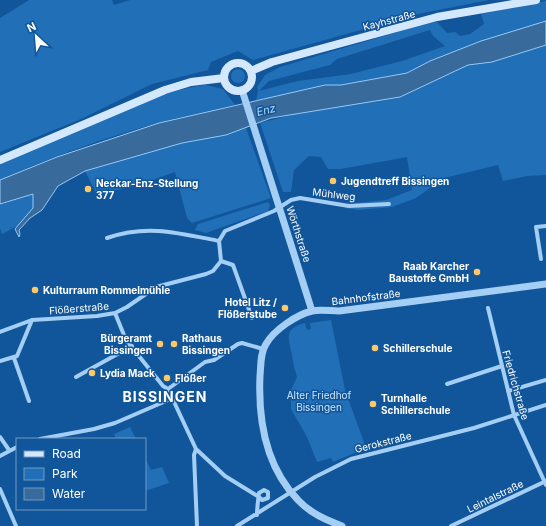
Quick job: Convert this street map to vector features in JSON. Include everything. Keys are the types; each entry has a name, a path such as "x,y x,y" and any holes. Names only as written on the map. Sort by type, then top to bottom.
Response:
{"main road":[{"name":"Kayhstraße","path":"251,71 272,62 437,17 536,0"},
{"path":"232,64 243,64 251,71 251,82 242,92 228,86 224,78 225,72 232,64"},
{"path":"0,160 165,90 210,78 224,78"}],"street":[{"name":"Wörthstraße","path":"242,92 312,311"},
{"name":"Mühlweg","path":"280,208 291,200 300,198 349,206 388,204"},
{"path":"252,318 233,265 221,260 219,241 220,236 230,227 280,208"},
{"path":"541,259 536,227 546,226"},
{"path":"107,238 131,231 150,230 188,234 219,241"},
{"name":"Flößerstraße","path":"0,332 32,320 97,316 115,313 127,307 156,287 213,271 221,260"},
{"name":"Bahnhofstraße","path":"263,349 278,329 312,311 339,311 546,284"},
{"name":"Friedrichstraße","path":"488,308 514,415 545,483"},
{"path":"115,313 126,340 163,386 168,389 196,449 225,476 259,497 257,515"},
{"path":"0,361 17,356 32,320"},
{"path":"168,389 205,362 214,360 238,344 263,349 259,402 264,435 275,467 291,492 306,508 325,519 342,526"},
{"path":"76,377 132,346"},
{"path":"14,358 30,401"},
{"path":"447,384 502,366"},
{"path":"508,391 546,380"},
{"path":"46,438 94,430 172,398"},
{"name":"Gerokstraße","path":"238,526 315,477 351,459 474,428 546,405"},
{"path":"0,437 9,450"},
{"path":"0,456 16,447"},
{"path":"196,449 194,455 197,526"},
{"name":"Leintalstraße","path":"451,526 545,483"},
{"path":"0,490 16,526"}],"green space":[{"path":"29,0 112,0 114,5 130,0 489,0 418,14 253,60 238,51 211,62 208,70 152,84 81,119 0,152 0,18"},
{"path":"546,1 546,21 430,61 407,73 341,85 325,85 256,101 258,91 257,87 265,75 280,67 427,23 437,22 447,33 455,32 460,36 470,34 484,24 481,14","holes":["430,30 433,36 445,46 402,61 351,74 298,81 259,91 269,81 330,65 337,59"]},
{"path":"546,45 546,175 527,176 503,181 498,165 444,178 416,198 392,207 358,210 345,208 345,204 386,200 412,190 407,157 341,169 328,169 321,157 309,156 294,170 291,192 283,192 260,123 295,114 400,97 468,65 492,62"},
{"path":"235,69 241,69 245,73 245,79 241,83 235,83 231,79 231,73"},
{"path":"206,85 223,89 235,105 167,120 118,135 78,148 0,180 0,164 154,98 180,90"},
{"path":"246,128 271,198 192,223 187,218 175,172 141,184 97,195 85,171 182,143 226,135"},
{"path":"33,194 33,208 19,225 2,234 0,229 0,204"},
{"path":"268,202 270,205 268,211 206,233 195,230 198,224"},
{"name":"Alter Friedhof Bissingen","path":"331,320 345,390 366,448 333,462 331,458 317,462 307,437 291,409 291,390 297,377 289,344 289,334 298,325 305,323 307,330 311,329 310,323"},
{"path":"130,427 136,438 116,438 114,434"},
{"path":"146,460 151,470 162,467 169,483 146,491"}],"water":[{"name":"Enz","path":"546,21 546,45 492,62 468,65 400,97 271,118 226,135 182,143 85,171 58,186 42,210 30,218 19,230 19,237 15,229 33,208 33,194 0,204 0,180 57,157 159,123 325,85 341,85 407,73 430,61 481,41"}],"place":[{"name":"Jugendtreff Bissingen","path":"333,181"},
{"name":"Neckar-Enz-Stellung 377","path":"88,189"},
{"name":"Raab Karcher Baustoffe GmbH","path":"477,272"},
{"name":"Kulturraum Rommelmühle","path":"35,290"},
{"name":"Hotel Litz / Flößerstube","path":"285,308"},
{"name":"Bürgeramt Bissingen","path":"160,344"},
{"name":"Rathaus Bissingen","path":"174,344"},
{"name":"Schillerschule","path":"375,348"},
{"name":"Lydia Mack","path":"92,373"},
{"name":"Flößer","path":"167,378"},
{"name":"Turnhalle Schillerschule","path":"373,404"}],"district":[{"name":"BISSINGEN","path":"165,396"}]}
